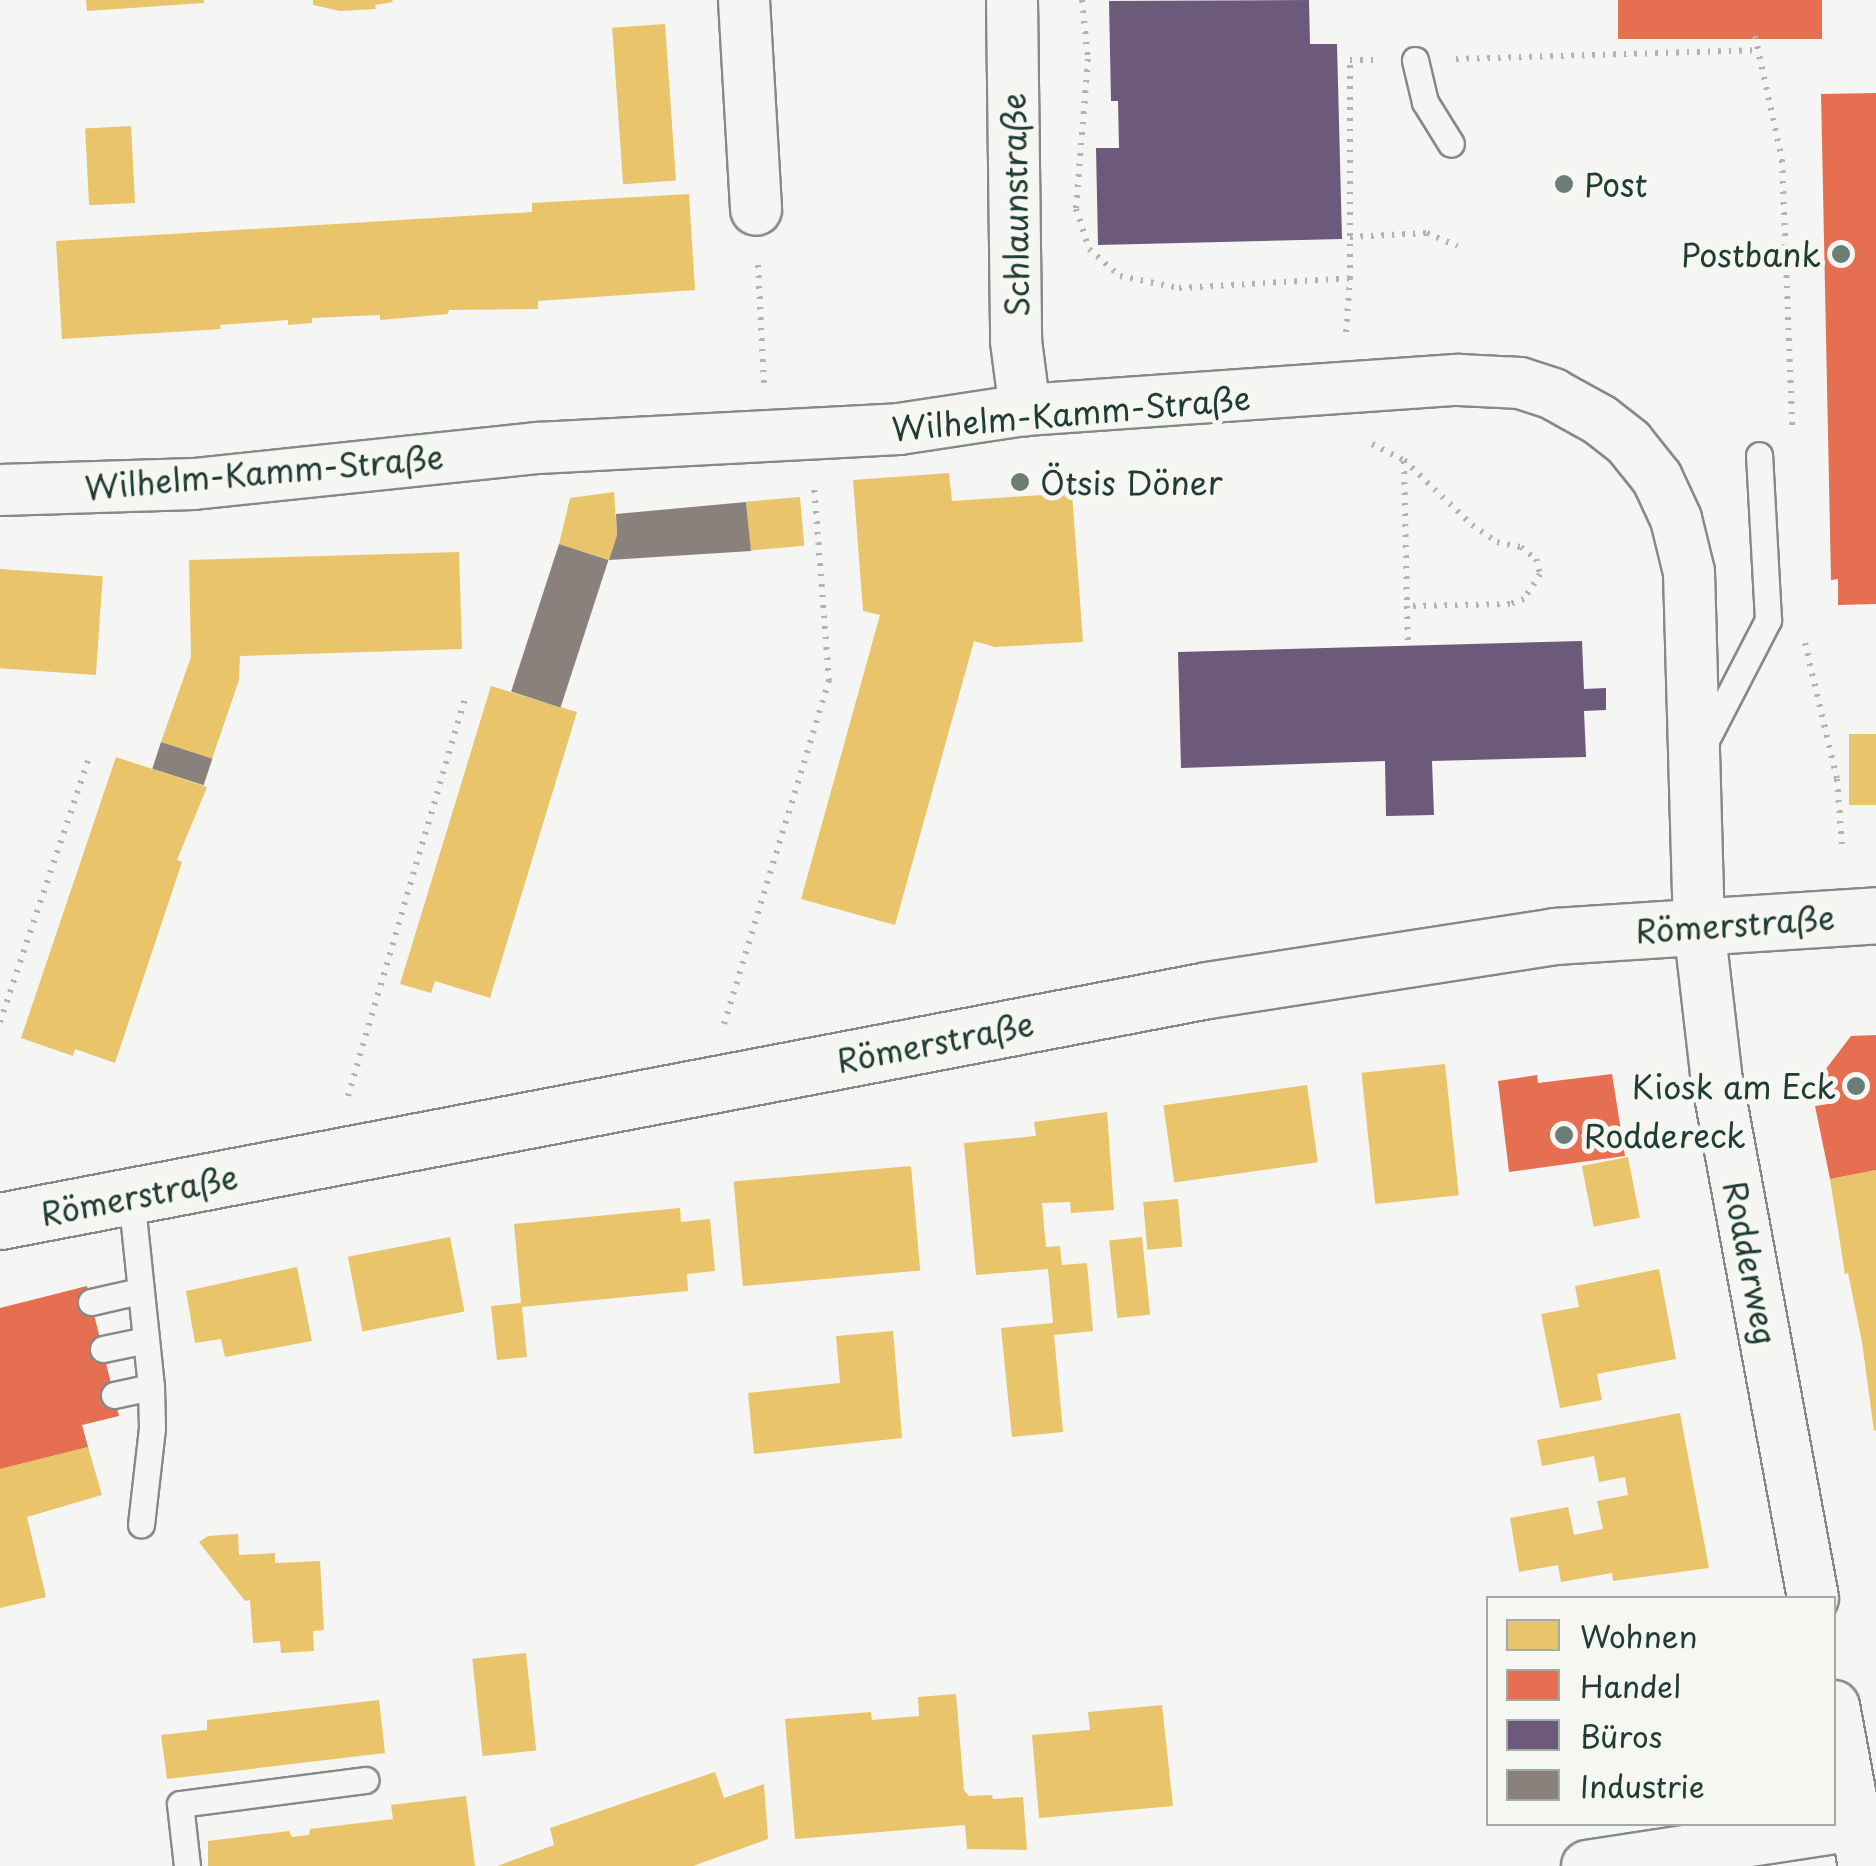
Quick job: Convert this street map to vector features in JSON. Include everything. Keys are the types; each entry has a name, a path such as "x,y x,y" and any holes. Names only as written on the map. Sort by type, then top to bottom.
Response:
{"main road":[{"name":"Römerstraße","path":"0,1221 1207,990 1554,936 1876,915"}],"street":[{"path":"744,0 756,210"},
{"name":"Schlaunstraße","path":"1012,0 1016,341 1025,410"},
{"name":"Wilhelm-Kamm-Straße","path":"0,490 194,484 538,448 899,429 1025,410 1458,380 1520,382 1584,412 1628,443 1657,478 1676,519 1689,572 1699,926"},
{"name":"Rodderweg","path":"1699,926 1716,1074 1813,1596"},
{"path":"1587,1866 1860,1846 1836,1717"}],"lane":[{"path":"1415,60 1426,102 1451,144"},
{"path":"1695,762 1768,620 1759,456"},
{"path":"131,1196 151,1387 141,1524"},
{"path":"91,1302 139,1290"},
{"path":"103,1349 146,1340"},
{"path":"114,1395 151,1387"},
{"path":"187,1866 180,1804 366,1780"}],"path":[{"path":"1082,0 1088,59 1076,209 1089,249 1120,276 1178,288 1350,278"},
{"path":"1407,606 1510,604 1524,599 1540,574 1536,560 1521,547 1497,542 1472,526 1404,460 1362,440 1341,391 1350,278 1350,60 1755,50"},
{"path":"705,1087 830,681 756,210"},
{"path":"1350,238 1427,234 1457,246"},
{"path":"1404,460 1408,646"},
{"path":"330,1160 466,696"},
{"path":"0,1022 89,758"}],"building: Wohnen":[{"path":"86,0 204,0 204,3 87,11"},
{"path":"313,0 393,2 375,5 376,9 340,11 313,5"},
{"path":"665,24 676,181 623,184 612,28"},
{"path":"131,126 135,203 89,205 85,128"},
{"path":"689,194 695,290 538,301 538,309 449,310 448,314 380,320 380,315 312,318 312,323 288,325 288,320 220,325 221,329 62,339 56,241 532,212 532,203"},
{"path":"949,473 952,501 1072,493 1083,642 995,647 974,641 895,925 801,899 880,615 863,611 853,480"},
{"path":"614,492 617,535 609,560 559,544 570,498"},
{"path":"800,497 804,546 750,551 746,502"},
{"path":"459,552 462,649 240,656 239,680 212,759 161,742 191,657 189,560"},
{"path":"0,569 103,576 96,675 0,668"},
{"path":"491,686 577,712 490,998 435,981 431,993 400,984"},
{"path":"1849,734 1876,734 1876,805 1849,805"},
{"path":"116,757 207,787 177,860 182,862 115,1063 75,1049 73,1056 21,1038"},
{"path":"1445,1064 1459,1195 1375,1204 1361,1073"},
{"path":"1307,1085 1318,1162 1174,1182 1163,1105"},
{"path":"1107,1112 1114,1210 1071,1213 1070,1202 1042,1203 1046,1247 1060,1246 1062,1265 1087,1263 1093,1331 1054,1335 1063,1432 1012,1437 1001,1328 1053,1323 1048,1269 976,1275 964,1143 1036,1136 1034,1122"},
{"path":"1628,1157 1640,1218 1594,1227 1582,1166"},
{"path":"911,1166 920,1271 743,1286 734,1182"},
{"path":"1876,1170 1874,1431 1862,1342 1848,1273 1845,1274 1830,1179"},
{"path":"1178,1199 1182,1247 1147,1250 1143,1202"},
{"path":"680,1208 681,1222 710,1219 715,1271 687,1274 688,1291 522,1307 527,1357 497,1360 491,1306 521,1303 514,1224"},
{"path":"450,1237 465,1312 362,1331 348,1257"},
{"path":"1142,1237 1150,1315 1117,1318 1109,1240"},
{"path":"297,1267 312,1341 225,1357 221,1339 195,1343 186,1291"},
{"path":"1659,1269 1676,1359 1597,1374 1602,1400 1560,1408 1541,1314 1579,1307 1575,1286"},
{"path":"893,1331 902,1438 754,1454 748,1393 840,1383 836,1336"},
{"path":"1680,1413 1709,1568 1613,1581 1612,1573 1561,1582 1558,1565 1519,1572 1510,1518 1568,1507 1574,1535 1603,1529 1597,1501 1628,1495 1625,1477 1599,1482 1594,1456 1542,1466 1537,1440"},
{"path":"88,1447 102,1495 27,1517 46,1597 0,1608 0,1469"},
{"path":"238,1534 239,1555 275,1553 275,1563 320,1561 324,1630 313,1631 314,1651 281,1653 280,1641 253,1643 250,1600 245,1601 199,1542 208,1536"},
{"path":"526,1653 536,1750 483,1756 472,1659"},
{"path":"956,1694 964,1790 969,1796 992,1795 993,1799 1023,1797 1027,1850 967,1849 965,1825 795,1839 785,1719 871,1712 872,1720 919,1716 918,1697"},
{"path":"379,1700 385,1753 167,1779 161,1735 207,1730 207,1720"},
{"path":"1162,1705 1173,1806 1039,1818 1032,1735 1090,1730 1088,1712"},
{"path":"715,1772 724,1798 764,1784 768,1839 693,1866 497,1866 554,1845 550,1828"},
{"path":"466,1796 475,1866 208,1866 208,1841 289,1831 292,1837 309,1835 310,1829 393,1819 391,1805"}],"building: Handel":[{"path":"1618,0 1822,0 1822,39 1618,39"},
{"path":"1876,93 1876,604 1838,605 1838,579 1831,580 1821,94"},
{"path":"1876,1035 1876,1170 1830,1179 1815,1106 1828,1104 1822,1074 1851,1036"},
{"name":"Roddereck","path":"1612,1074 1625,1156 1509,1172 1498,1081 1537,1075 1538,1083"},
{"path":"87,1286 119,1416 82,1425 88,1447 0,1469 0,1308"}],"building: Büros":[{"path":"1309,0 1310,44 1337,44 1342,239 1098,245 1096,148 1119,148 1118,101 1111,101 1109,1"},
{"path":"1582,641 1584,689 1606,688 1606,710 1584,711 1586,757 1432,761 1434,815 1386,816 1385,761 1181,768 1178,652"}],"building: Industrie":[{"path":"746,502 751,551 609,560 617,535 616,514"},
{"path":"559,544 608,560 561,707 511,691"},
{"path":"161,742 212,759 204,785 152,769"}],"place":[{"name":"Post","path":"1564,184"},
{"name":"Postbank","path":"1841,254"},
{"name":"Ötsis Döner","path":"1020,482"},
{"name":"Kiosk am Eck","path":"1856,1086"},
{"name":"Roddereck","path":"1564,1135"}]}
